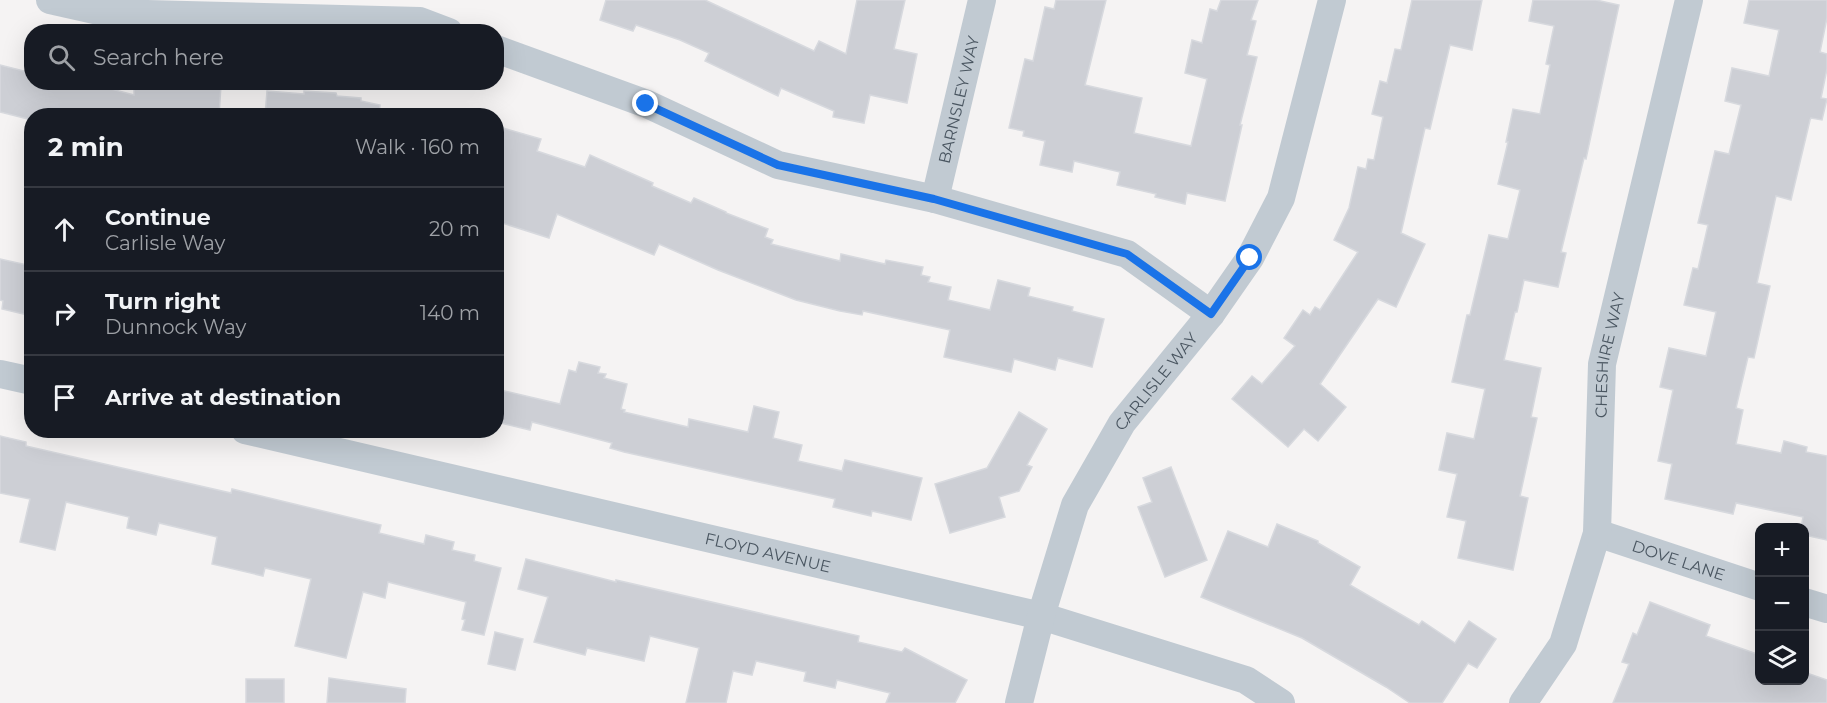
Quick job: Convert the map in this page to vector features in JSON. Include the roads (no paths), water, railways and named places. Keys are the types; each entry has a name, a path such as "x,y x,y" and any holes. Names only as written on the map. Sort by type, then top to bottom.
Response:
{"street":[{"path":"50,0 108,14 420,21 428,24"},
{"name":"BARNSLEY WAY","path":"934,199 982,0"},
{"name":"CARLISLE WAY","path":"1019,703 1041,616 1075,505 1122,423 1211,314 1250,258 1281,198 1332,0"},
{"name":"CHESHIRE WAY","path":"1523,703 1563,644 1597,533 1602,364 1689,0"},
{"path":"504,52 646,104 778,165 934,199 1127,254 1211,314"},
{"path":"0,374 24,379"},
{"name":"FLOYD AVENUE","path":"279,438 1041,616 1246,680 1281,703"},
{"name":"DOVE LANE","path":"1597,533 1755,585"},
{"path":"1809,604 1827,609"}]}
